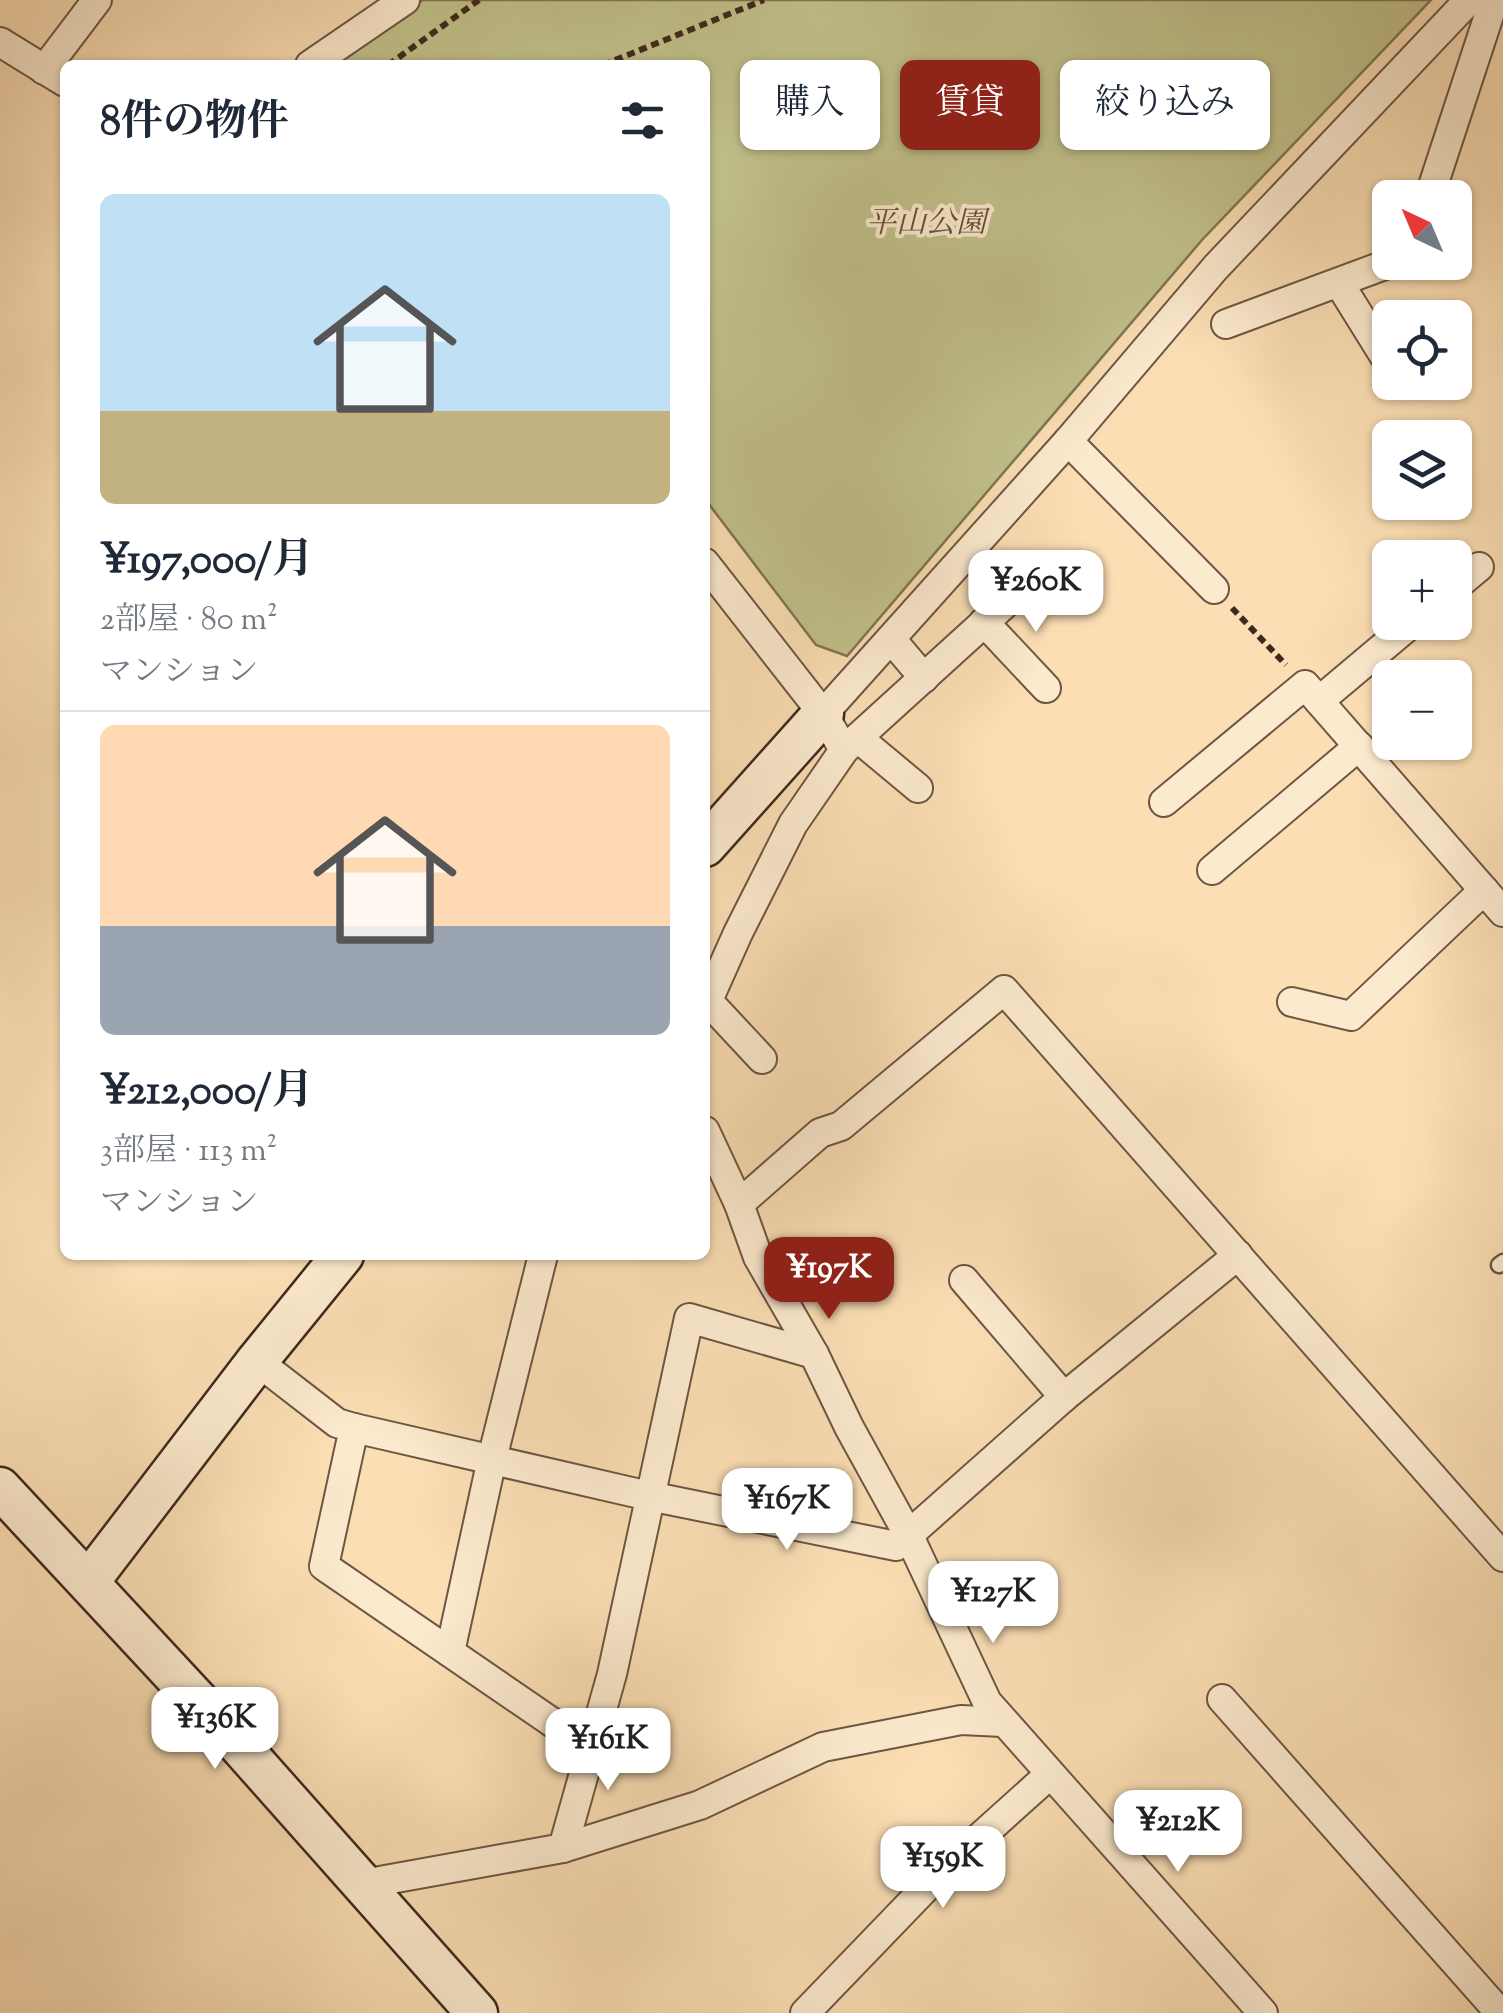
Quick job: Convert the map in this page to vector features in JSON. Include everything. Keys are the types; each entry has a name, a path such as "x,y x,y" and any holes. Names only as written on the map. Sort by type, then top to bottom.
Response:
{"street":[{"path":"63,60 97,0"},
{"path":"317,60 405,0"},
{"path":"710,840 1068,441 1216,267 1469,0"},
{"path":"1435,180 1494,0"},
{"path":"0,42 54,76"},
{"path":"1226,324 1372,270"},
{"path":"1338,282 1372,336"},
{"path":"1068,441 1214,589"},
{"path":"1472,573 1479,567"},
{"path":"710,569 851,744 918,788"},
{"path":"710,995 793,824 851,744 1041,571"},
{"path":"984,622 1046,688"},
{"path":"890,639 924,678"},
{"path":"1164,802 1387,640"},
{"path":"1312,693 1503,912"},
{"path":"1212,870 1359,746"},
{"path":"1292,1002 1351,1016 1484,890"},
{"path":"739,1204 820,1133 841,1126 1004,990 1503,1557"},
{"path":"710,1007 762,1059"},
{"path":"710,1142 758,1257 814,1354 909,1536 987,1702 1263,2013"},
{"path":"257,1361 337,1423 354,1428 649,1496 896,1546 1064,1397 1238,1255"},
{"path":"89,1581 339,1260"},
{"path":"450,1652 492,1459 542,1260"},
{"path":"964,1280 1064,1397"},
{"path":"563,1848 612,1674 689,1318 814,1354"},
{"path":"354,1428 324,1566 590,1749"},
{"path":"0,1488 89,1581 477,2013"},
{"path":"1222,1698 1500,2013"},
{"path":"364,1884 563,1848 700,1805 823,1748 961,1720 1003,1722"},
{"path":"805,2013 938,1874 1049,1774"}],"path":[{"path":"395,60 479,0"},
{"path":"615,60 764,0"},
{"path":"1214,589 1312,693"}],"green space":[{"name":"平山公園","path":"423,0 1431,0 1202,240 847,656 816,645 710,506 710,60 337,60"}]}
